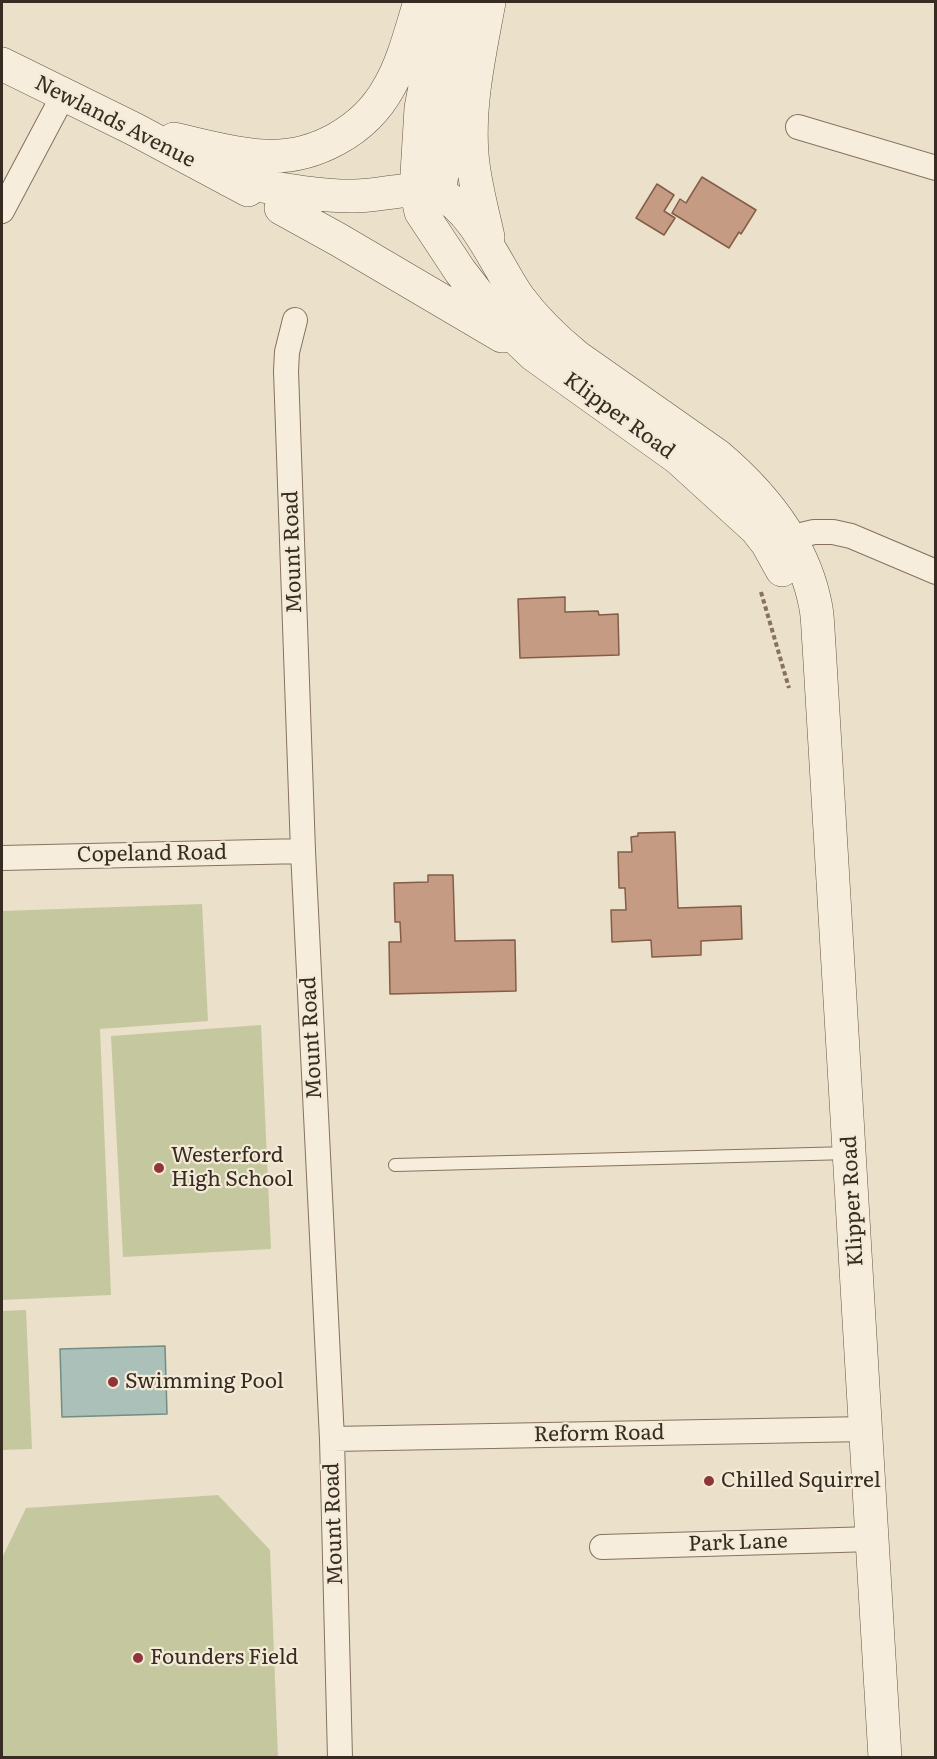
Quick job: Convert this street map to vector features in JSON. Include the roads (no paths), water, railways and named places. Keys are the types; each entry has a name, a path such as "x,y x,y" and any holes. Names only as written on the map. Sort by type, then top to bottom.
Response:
{"main road":[{"path":"134,129 205,146 262,156 298,153 332,142 355,128 389,89 402,59 420,2"},
{"path":"425,199 421,108 441,2"},
{"path":"425,199 442,174 447,105 466,2"},
{"path":"489,2 471,117 474,166 493,256"},
{"name":"Newlands Avenue","path":"2,64 134,129 281,208 317,216 356,219 425,199"},
{"name":"Newlands Avenue","path":"229,180 322,195 425,199"},
{"name":"Klipper Road","path":"425,199 463,211 517,296 554,339 718,456 754,490 778,540 819,645 884,1758"},
{"name":"Klipper Road","path":"425,199 460,271 512,334 534,355 678,458 756,529 778,540"},
{"path":"281,208 534,355"}],"street":[{"path":"2,211 63,96"},
{"path":"798,127 936,168"},
{"name":"Mount Road","path":"295,320 287,352 286,371 303,851 332,1439 340,1758"},
{"path":"778,540 814,532 833,532 851,536 936,572"},
{"name":"Copeland Road","path":"2,858 303,851"},
{"name":"Reform Road","path":"332,1439 866,1429"},
{"name":"Park Lane","path":"602,1547 873,1539"}],"lane":[{"path":"395,1165 850,1153"}],"water":[{"name":"Swimming Pool","path":"165,1346 167,1414 62,1417 60,1349"}],"place":[{"name":"Westerford High School","path":"159,1168"},
{"name":"Swimming Pool","path":"113,1382"},
{"name":"Chilled Squirrel","path":"709,1481"},
{"name":"Founders Field","path":"138,1658"}]}
